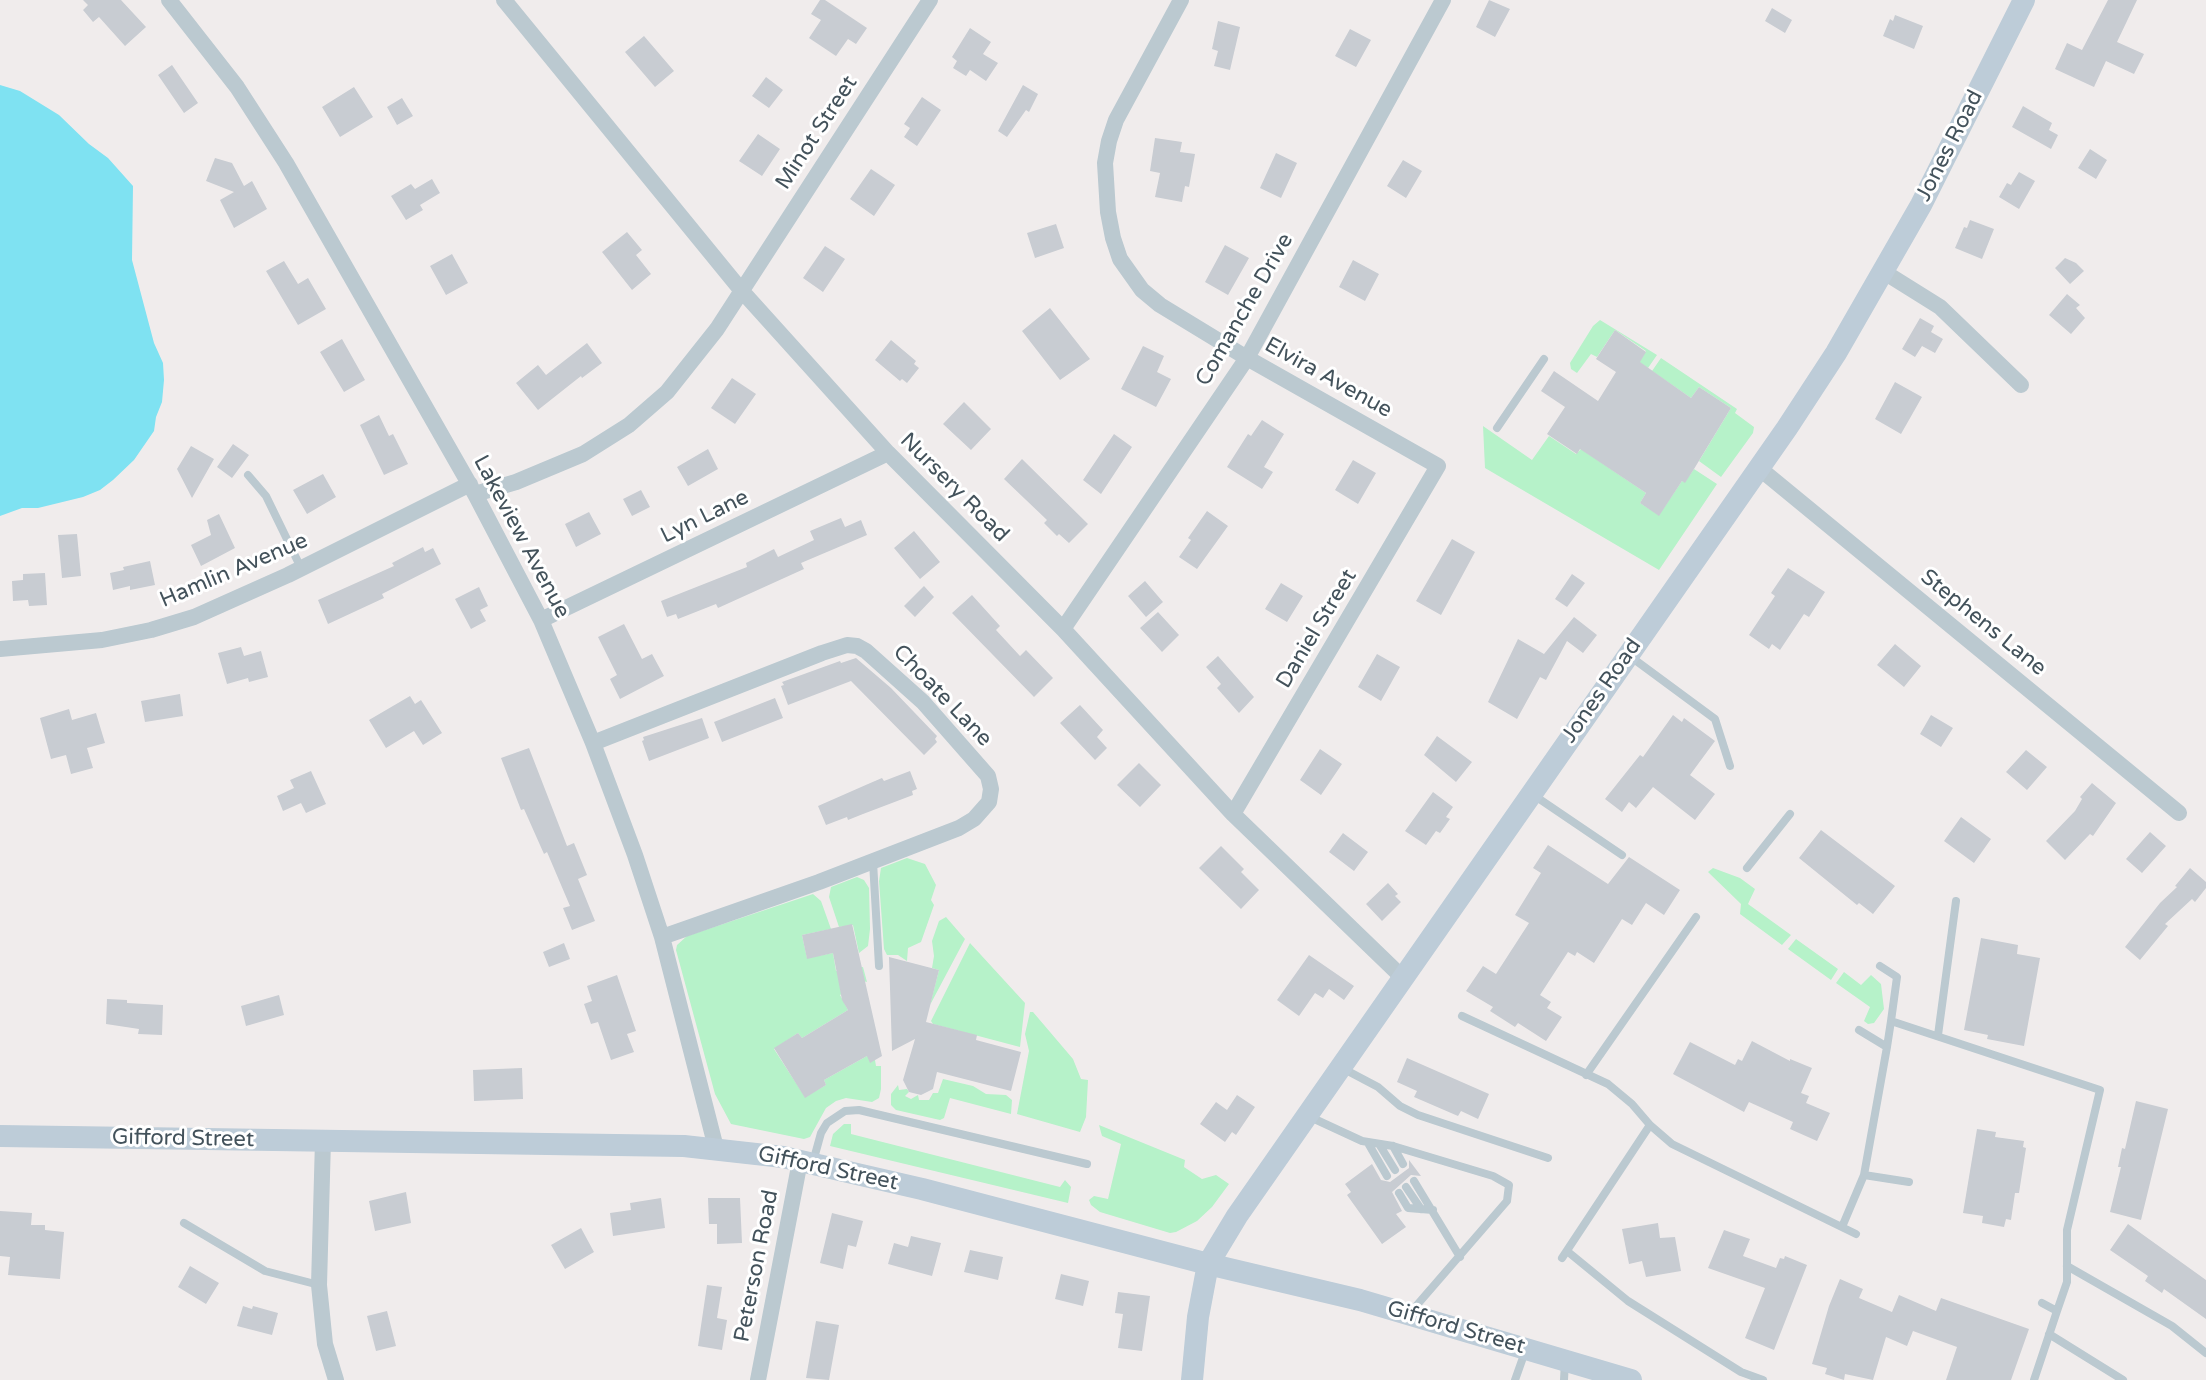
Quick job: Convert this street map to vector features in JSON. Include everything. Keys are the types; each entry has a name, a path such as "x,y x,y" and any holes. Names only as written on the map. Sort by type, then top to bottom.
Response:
{"main road":[{"name":"Jones Road","path":"1192,1380 1198,1317 1208,1264 1237,1216 1836,353 1921,205 2024,0"},
{"name":"Gifford Street","path":"0,1136 716,1148 806,1162 1360,1300 1527,1349 1564,1370 1631,1380"}],"street":[{"name":"Lakeview Avenue","path":"169,0 237,87 286,163 472,489 541,620 630,840 662,937 716,1148"},
{"name":"Nursery Road","path":"504,0 741,290 888,453 1063,629 1233,814 1403,978"},
{"name":"Minot Street","path":"472,489 516,482 583,454 642,416 686,370 930,0"},
{"name":"Elvira Avenue","path":"1181,0 1116,120 1105,163 1108,212 1120,259 1142,290 1160,305 1438,466"},
{"name":"Comanche Drive","path":"1063,629 1247,358 1443,0"},
{"path":"1884,272 1940,307 2021,385"},
{"name":"Lyn Lane","path":"541,620 888,453"},
{"name":"Daniel Street","path":"1233,814 1438,466"},
{"name":"Stephens Lane","path":"1759,468 2179,813"},
{"name":"Hamlin Avenue","path":"0,649 102,640 194,617 472,489"},
{"name":"Choate Lane","path":"593,743 847,645 866,651 923,702 988,776 991,789 989,802 959,828 662,937"},
{"path":"323,1140 319,1285 325,1344 336,1380"},
{"name":"Peterson Road","path":"758,1380 806,1162"}],"lane":[{"path":"1497,428 1544,359"},
{"path":"248,475 266,496 301,568"},
{"path":"1627,654 1715,719 1730,766"},
{"path":"1531,793 1622,855"},
{"path":"1747,868 1790,814"},
{"path":"873,862 879,966"},
{"path":"1938,1035 1956,901"},
{"path":"1586,1075 1696,917"},
{"path":"1842,1227 1864,1175 1891,1021 1897,977 1880,966"},
{"path":"1462,1016 1608,1084 1672,1144 1856,1234"},
{"path":"1891,1021 2100,1090 2067,1230 2067,1282 2034,1380"},
{"path":"1859,1030 1887,1047"},
{"path":"1341,1067 1378,1087 1400,1106 1418,1115 1548,1158"},
{"path":"806,1162 827,1123 845,1111 859,1110 1087,1164"},
{"path":"1307,1116 1368,1143 1393,1146 1493,1176 1509,1185 1507,1201 1408,1315"},
{"path":"1650,1125 1565,1255 1628,1301 1741,1372 1763,1380"},
{"path":"1368,1143 1395,1170"},
{"path":"1379,1144 1395,1170"},
{"path":"1393,1146 1395,1170"},
{"path":"1864,1175 1909,1182"},
{"path":"1433,1210 1408,1208 1406,1187 1433,1210 1462,1255"},
{"path":"184,1223 265,1271 319,1285"},
{"path":"2067,1266 2172,1326 2206,1353"},
{"path":"2042,1303 2057,1311"},
{"path":"2049,1334 2123,1380"},
{"path":"1515,1380 1527,1349"}],"green space":[{"path":"1600,320 1657,355 1648,368 1639,362 1646,351 1615,330 1597,357 1591,354 1577,373 1571,369 1570,363"},
{"path":"1661,358 1737,409 1735,413 1754,427 1753,433 1721,477 1699,461 1731,408 1699,387 1691,398 1652,371"},
{"path":"1483,426 1532,460 1549,436 1576,454 1581,449 1646,493 1640,503 1659,515 1694,469 1717,484 1659,570 1485,468"},
{"path":"907,858 925,864 936,885 931,900 934,905 921,942 908,948 907,961 898,955 887,955 884,949 879,881 881,868"},
{"path":"1713,868 1740,878 1755,889 1748,904 1791,935 1782,945 1740,914 1741,904 1708,872"},
{"path":"857,877 864,880 869,888 868,946 859,953 853,925 839,927 829,897 831,887"},
{"path":"813,894 821,901 831,929 802,935 807,958 833,953 836,971 863,967 867,982 863,981 840,995 848,1010 802,1038 798,1033 774,1049 805,1097 826,1085 824,1080 867,1056 875,1060 876,1066 881,1066 881,1089 879,1098 872,1102 846,1098 836,1101 826,1108 810,1137 804,1139 731,1124 715,1094 676,950 687,936"},
{"path":"946,917 965,939 930,1005 939,970 932,968 932,941 939,921"},
{"path":"1796,939 1838,969 1831,980 1788,949"},
{"path":"970,943 1025,1003 1020,1047 931,1021"},
{"path":"1844,972 1861,985 1871,975 1881,984 1884,1009 1874,1023 1864,1021 1870,1007 1836,983"},
{"path":"1030,1012 1073,1059 1081,1079 1088,1080 1086,1117 1080,1132 1017,1114 1029,1051 1025,1034"},
{"path":"943,1079 973,1086 986,1094 1006,1095 1012,1100 1011,1114 950,1098 944,1118 940,1120 896,1110 891,1105 891,1094 898,1085 899,1090 907,1089 909,1092 905,1096 911,1099 918,1095 919,1100 929,1100 933,1093 938,1093"},
{"path":"844,1124 851,1124 851,1134 1060,1187 1065,1180 1071,1187 1068,1203 830,1146 833,1134"},
{"path":"1099,1125 1185,1160 1184,1167 1202,1179 1216,1175 1229,1184 1197,1221 1176,1232 1170,1233 1100,1212 1089,1200 1094,1196 1108,1199 1121,1144 1102,1136"}],"water":[{"path":"0,85 20,91 59,115 108,158 133,186 132,260 154,343 163,363 164,380 154,431 134,460 113,480 83,497 38,508 22,508 0,516"}],"building":[{"path":"83,0 121,0 146,27 125,46 99,17 93,22 83,10 88,5"},
{"path":"820,0 825,0 867,28 856,44 848,39 836,56 809,38 821,20 811,14"},
{"path":"1489,0 1510,9 1495,37 1476,27"},
{"path":"2108,0 2137,0 2117,42 2144,54 2134,74 2106,61 2094,87 2055,69 2067,43 2082,50"},
{"path":"1772,8 1792,20 1785,33 1765,21"},
{"path":"1895,15 1923,26 1914,49 1883,36"},
{"path":"1218,21 1240,27 1230,70 1214,66 1218,51 1212,49"},
{"path":"970,28 991,42 983,54 998,63 986,81 970,70 966,76 953,68 957,61 952,57"},
{"path":"1350,29 1371,40 1356,67 1335,56"},
{"path":"644,36 674,71 655,87 625,52"},
{"path":"172,65 198,103 184,113 158,75"},
{"path":"766,77 783,90 769,108 752,96"},
{"path":"1023,85 1038,94 1029,112 1026,110 1007,137 998,131"},
{"path":"354,87 373,117 340,137 322,107"},
{"path":"922,97 941,110 917,146 904,137 910,128 904,124"},
{"path":"402,98 413,116 397,125 387,107"},
{"path":"2023,106 2052,123 2049,130 2058,135 2051,149 2012,127"},
{"path":"758,134 780,149 762,176 739,161"},
{"path":"1155,138 1182,142 1180,152 1195,154 1189,187 1185,186 1182,202 1155,197 1160,173 1150,171"},
{"path":"2090,149 2107,160 2096,179 2078,168"},
{"path":"1276,153 1297,163 1281,198 1260,188"},
{"path":"215,158 232,163 244,186 252,181 267,209 234,228 220,200 234,192 206,181"},
{"path":"1403,160 1422,171 1406,198 1387,186"},
{"path":"871,169 895,185 874,216 850,199"},
{"path":"2019,172 2035,181 2019,209 1999,197 2007,183 2011,185"},
{"path":"432,179 440,193 420,205 423,210 406,220 391,196 411,184 415,189"},
{"path":"1970,220 1994,229 1982,259 1955,248"},
{"path":"1056,224 1064,248 1035,258 1027,233"},
{"path":"627,232 642,250 636,255 651,274 632,290 602,252"},
{"path":"1225,245 1249,258 1228,295 1205,282"},
{"path":"825,246 845,259 823,292 803,278"},
{"path":"452,254 468,283 446,295 430,266"},
{"path":"2065,258 2084,271 2070,284 2055,268"},
{"path":"1353,260 1379,274 1365,301 1339,287"},
{"path":"284,261 298,284 308,278 326,309 298,325 266,271"},
{"path":"2067,294 2080,305 2076,308 2085,318 2071,334 2049,315"},
{"path":"1050,308 1090,359 1060,380 1022,331"},
{"path":"1920,318 1934,326 1931,332 1943,339 1935,353 1922,346 1915,357 1902,349"},
{"path":"1615,330 1646,352 1640,362 1691,398 1699,387 1731,408 1685,483 1682,481 1659,516 1640,503 1646,493 1580,449 1577,454 1547,434 1565,407 1541,391 1554,371 1598,401 1616,372 1596,359"},
{"path":"342,339 365,380 344,392 320,352"},
{"path":"891,340 916,361 914,364 919,368 907,383 902,379 900,381 875,360"},
{"path":"587,343 602,363 538,410 516,383 538,365 546,375"},
{"path":"1143,346 1164,356 1157,372 1171,379 1156,407 1121,389"},
{"path":"732,378 756,394 735,424 711,408"},
{"path":"1895,382 1922,397 1901,434 1875,419"},
{"path":"964,402 991,429 971,450 943,424"},
{"path":"379,415 408,464 384,475 360,425"},
{"path":"1262,420 1284,434 1264,467 1273,472 1262,489 1227,467 1248,434 1251,436"},
{"path":"1114,434 1132,447 1101,494 1083,480"},
{"path":"233,444 249,455 232,478 217,467"},
{"path":"191,446 214,459 192,498 177,469"},
{"path":"708,449 718,469 688,486 677,467"},
{"path":"1022,459 1088,524 1069,543 1059,534 1057,536 1044,523 1047,520 1004,479"},
{"path":"1353,460 1376,473 1358,504 1335,490"},
{"path":"323,474 336,497 307,514 293,490"},
{"path":"641,490 650,507 632,516 623,499"},
{"path":"1207,511 1228,526 1197,569 1179,557"},
{"path":"589,512 601,534 576,547 565,524"},
{"path":"219,514 235,548 201,566 191,545 211,535 207,520"},
{"path":"841,518 845,527 861,520 867,535 801,563 804,569 718,608 716,604 678,619 676,614 667,617 661,601 747,567 746,563 774,549 778,557 814,540 810,531"},
{"path":"914,531 940,562 920,579 894,548"},
{"path":"77,534 81,576 62,578 58,535"},
{"path":"1452,539 1475,552 1441,615 1416,601"},
{"path":"423,547 425,552 433,548 441,564 382,594 384,598 328,624 318,600 394,566 392,563"},
{"path":"150,561 155,585 113,590 110,573"},
{"path":"1788,568 1825,592 1809,617 1804,614 1780,650 1772,644 1769,649 1749,635 1775,596 1771,593"},
{"path":"45,573 47,605 29,606 28,600 13,601 12,581 23,580 23,574"},
{"path":"1572,574 1585,583 1567,607 1555,599"},
{"path":"1145,581 1163,602 1146,617 1128,596"},
{"path":"1281,583 1303,596 1287,622 1265,609"},
{"path":"924,586 934,597 915,617 904,606"},
{"path":"479,587 488,606 480,610 486,621 471,629 455,599"},
{"path":"972,595 1000,626 996,630 1020,656 1026,650 1053,678 1034,697 952,613"},
{"path":"1158,612 1179,635 1162,652 1140,628"},
{"path":"1574,617 1597,635 1583,653 1567,641 1546,680 1540,677 1517,719 1488,702 1518,639 1544,654"},
{"path":"624,624 642,659 652,654 664,676 620,699 610,679 617,675 598,637"},
{"path":"1895,644 1921,666 1904,687 1877,665"},
{"path":"241,647 244,656 261,651 268,677 227,684 218,653"},
{"path":"1377,654 1400,667 1381,701 1358,687"},
{"path":"1218,656 1254,697 1239,713 1217,688 1221,684 1206,667"},
{"path":"856,658 891,688 937,736 937,742 924,755 851,681 788,705 782,682"},
{"path":"180,694 183,716 145,722 141,701"},
{"path":"410,696 415,704 421,700 442,733 423,745 414,731 386,748 369,720"},
{"path":"775,698 783,718 722,742 714,722"},
{"path":"1080,705 1103,730 1097,737 1107,748 1095,760 1060,723"},
{"path":"69,709 72,720 96,713 105,743 87,748 93,768 71,774 66,755 51,759 40,718"},
{"path":"1673,715 1682,722 1684,718 1715,741 1690,775 1715,794 1695,820 1653,787 1636,808 1629,802 1622,812 1605,799 1640,755 1643,757"},
{"path":"1931,715 1953,728 1941,747 1920,734"},
{"path":"702,718 709,738 649,761 643,737"},
{"path":"1437,736 1472,762 1456,782 1424,755"},
{"path":"529,748 567,846 574,843 587,875 578,879 595,921 572,930 563,908 570,906 547,852 544,854 524,809 521,810 501,758"},
{"path":"1320,749 1342,764 1321,795 1300,780"},
{"path":"2026,750 2047,767 2027,790 2006,772"},
{"path":"1139,763 1161,785 1140,807 1117,785"},
{"path":"311,771 326,804 306,813 301,803 283,811 277,796 294,788 290,780"},
{"path":"910,771 917,789 912,791 913,795 848,820 847,817 826,825 818,806 882,778 884,781"},
{"path":"2092,783 2116,803 2093,836 2090,834 2065,860 2046,841 2075,811 2082,799 2080,797"},
{"path":"1433,792 1453,807 1446,817 1450,819 1426,845 1405,831"},
{"path":"1961,817 1991,839 1974,863 1944,841"},
{"path":"1821,830 1895,886 1873,914 1859,903 1857,905 1799,858"},
{"path":"2150,832 2166,846 2142,873 2126,859"},
{"path":"1343,833 1368,852 1354,871 1329,852"},
{"path":"1548,845 1608,884 1629,857 1680,890 1664,915 1646,903 1632,925 1622,919 1594,963 1577,952 1575,956 1568,952 1540,995 1551,1002 1547,1008 1562,1017 1546,1041 1518,1023 1515,1027 1490,1011 1493,1007 1466,991 1483,966 1496,974 1529,923 1515,915 1541,873 1533,868"},
{"path":"1221,846 1259,890 1241,909 1199,868"},
{"path":"2190,868 2206,882 2206,888 2195,902 2192,899 2165,924 2168,926 2140,960 2125,947"},
{"path":"1388,883 1401,902 1382,921 1366,904"},
{"path":"852,924 882,1056 870,1063 867,1056 824,1080 826,1085 805,1098 774,1048 798,1033 802,1038 848,1010 842,1000 833,953 807,959 802,935"},
{"path":"1981,938 2018,945 2017,954 2040,958 2024,1046 1987,1039 1988,1035 1964,1030"},
{"path":"564,943 570,959 549,967 543,952"},
{"path":"1309,955 1354,986 1344,1000 1329,989 1323,998 1315,993 1299,1016 1277,1000"},
{"path":"889,957 939,970 926,1022 977,1035 976,1040 1021,1052 1011,1091 937,1072 933,1089 921,1095 909,1092 903,1080 915,1039 892,1051"},
{"path":"617,975 636,1031 627,1034 634,1052 611,1060 598,1022 591,1024 584,1004 592,1001 587,986"},
{"path":"279,995 284,1015 246,1026 241,1006"},
{"path":"107,999 163,1005 162,1035 138,1034 139,1029 106,1024"},
{"path":"1752,1041 1790,1061 1812,1068 1801,1093 1809,1096 1806,1103 1830,1113 1817,1141 1790,1129 1793,1122 1749,1102 1744,1112 1673,1074 1690,1042 1735,1065 1738,1059 1742,1061"},
{"path":"1407,1058 1489,1094 1478,1119 1461,1111 1458,1116 1414,1097 1417,1091 1397,1082"},
{"path":"522,1068 523,1099 474,1101 473,1070"},
{"path":"1237,1095 1255,1107 1236,1135 1232,1132 1225,1142 1200,1124 1216,1102 1227,1110"},
{"path":"2136,1101 2168,1109 2141,1220 2110,1212 2121,1167 2118,1167 2122,1148 2125,1149"},
{"path":"1977,1129 1996,1132 1995,1137 2024,1141 2023,1147 2026,1148 2019,1193 2015,1193 2011,1220 2006,1219 2004,1227 1982,1223 1983,1216 1963,1213"},
{"path":"1409,1160 1421,1176 1411,1175 1392,1192 1402,1211 1396,1214 1406,1227 1382,1244 1347,1195 1351,1192 1345,1184 1372,1164 1381,1180 1390,1182 1409,1168"},
{"path":"406,1192 411,1223 375,1231 369,1201"},
{"path":"661,1198 665,1228 613,1236 610,1213 631,1210 630,1203"},
{"path":"708,1198 740,1198 742,1243 717,1244 717,1224 709,1224"},
{"path":"0,1211 32,1213 31,1225 45,1225 45,1230 64,1232 60,1279 8,1275 10,1257 0,1256"},
{"path":"832,1213 863,1221 856,1247 848,1245 843,1269 820,1263"},
{"path":"1658,1223 1660,1238 1675,1237 1681,1271 1646,1277 1642,1261 1629,1264 1622,1229"},
{"path":"2128,1224 2206,1280 2206,1319 2164,1289 2162,1293 2145,1281 2148,1276 2110,1250"},
{"path":"581,1228 594,1252 565,1269 551,1245"},
{"path":"1724,1230 1750,1239 1743,1256 1776,1268 1780,1258 1784,1259 1785,1256 1807,1265 1774,1350 1745,1338 1765,1288 1708,1268"},
{"path":"911,1236 941,1243 932,1276 888,1264 894,1243 908,1247"},
{"path":"970,1250 1003,1257 998,1280 964,1272"},
{"path":"190,1266 219,1283 206,1304 178,1287"},
{"path":"1061,1274 1089,1281 1083,1306 1055,1299"},
{"path":"1840,1279 1863,1289 1859,1298 1892,1312 1899,1295 1936,1311 1941,1298 2029,1329 2011,1380 1946,1380 1957,1347 1913,1331 1907,1346 1886,1337 1873,1380 1845,1374 1844,1380 1825,1374 1827,1368 1812,1364"},
{"path":"707,1285 722,1287 717,1318 727,1320 722,1350 698,1346"},
{"path":"1118,1292 1150,1296 1142,1351 1118,1348 1123,1314 1115,1313"},
{"path":"243,1306 278,1313 272,1335 237,1326"},
{"path":"387,1311 396,1346 376,1351 367,1316"},
{"path":"816,1321 839,1325 829,1380 806,1378"}]}
